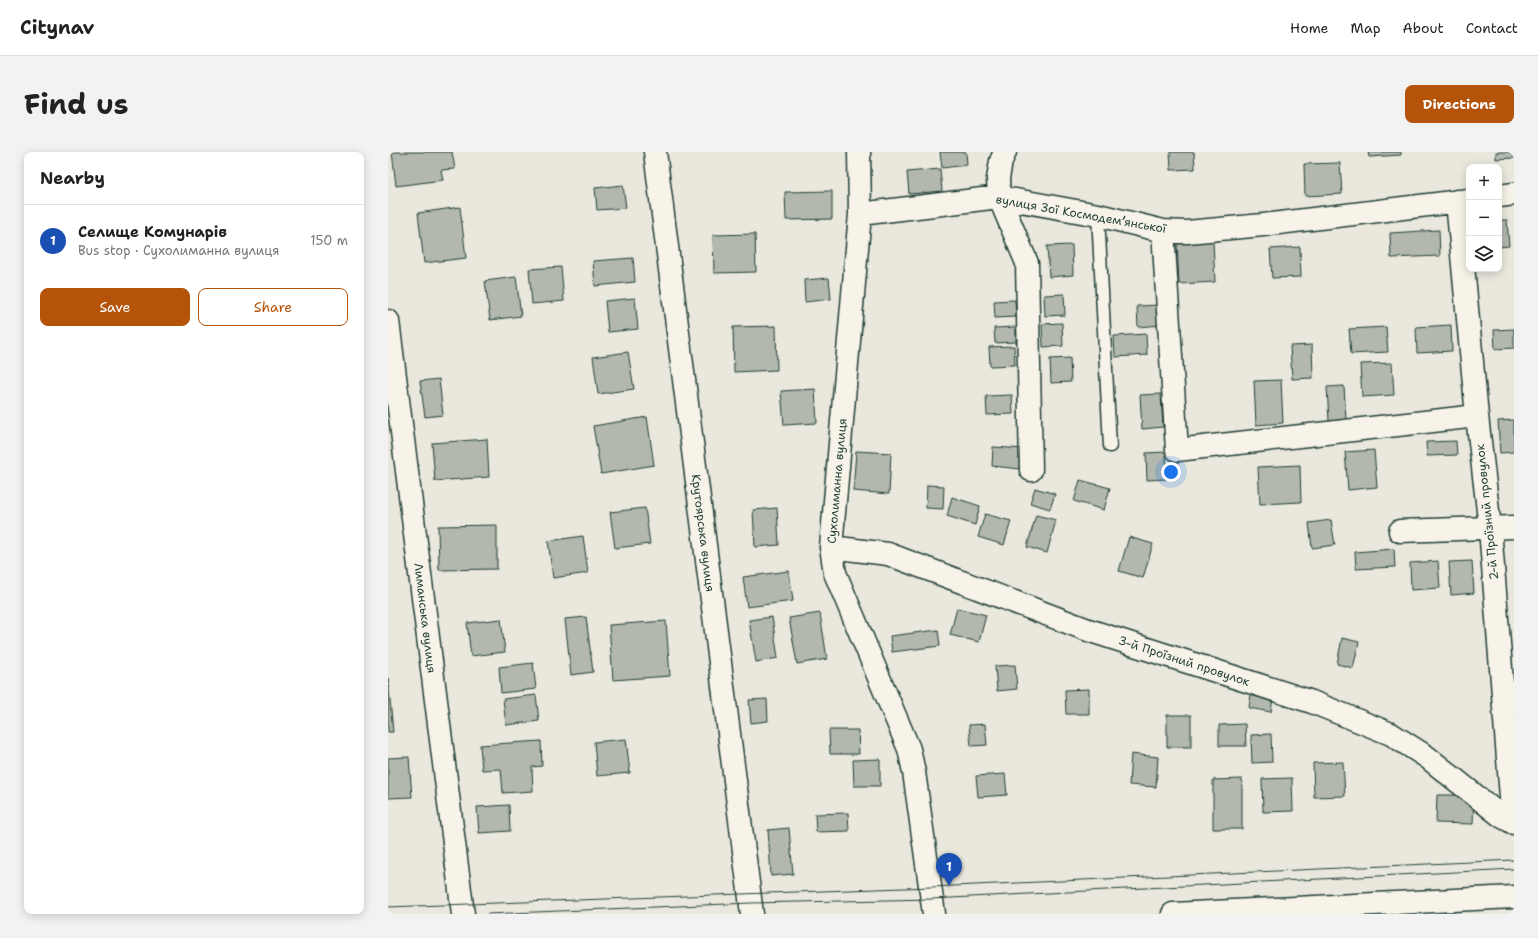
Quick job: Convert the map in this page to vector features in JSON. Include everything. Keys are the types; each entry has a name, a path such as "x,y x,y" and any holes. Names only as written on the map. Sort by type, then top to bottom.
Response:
{"street":[{"name":"Крутоярська вулиця","path":"655,152 752,914"},
{"name":"Сухолиманна вулиця","path":"859,152 860,214 831,547 835,572 909,749 914,772 934,914"},
{"path":"1006,152 1001,161 998,179 999,197 1027,263 1031,470"},
{"path":"1502,196 1514,194"},
{"name":"вулиця Зої Космодемʼянської","path":"860,214 999,197 1098,215 1163,231 1187,232 1263,225 1463,201"},
{"name":"2-й Проїзний провулок","path":"1463,201 1477,416 1490,528 1513,823"},
{"path":"1163,231 1177,450 1477,416"},
{"name":"Лиманська вулиця","path":"388,321 463,914"},
{"path":"1400,531 1514,527"},
{"name":"3-й Проїзний провулок","path":"831,547 888,554 1088,630 1320,705 1391,734 1428,757 1501,816 1513,823"},
{"path":"1173,914 1514,897"}],"lane":[{"path":"1098,215 1110,446"}],"building":[{"path":"392,152 452,152 455,169 441,170 443,180 396,186"},
{"path":"940,152 966,152 967,165 942,168"},
{"path":"1170,152 1194,152 1195,169 1171,170"},
{"path":"1368,152 1401,152 1401,155 1369,157"},
{"path":"1496,152 1514,152 1514,158 1496,159"},
{"path":"1340,163 1342,194 1305,196 1304,164"},
{"path":"940,169 942,191 909,194 907,172"},
{"path":"623,185 626,208 597,210 595,188"},
{"path":"832,191 832,219 786,220 785,192"},
{"path":"460,207 466,258 424,263 418,213"},
{"path":"1502,220 1507,220 1509,246 1502,247"},
{"path":"1439,230 1440,256 1391,258 1390,233"},
{"path":"755,234 756,272 714,273 713,235"},
{"path":"1213,241 1215,282 1179,284 1177,243"},
{"path":"1072,245 1073,275 1049,277 1047,246"},
{"path":"1300,247 1301,277 1272,278 1270,249"},
{"path":"633,258 635,282 595,286 593,261"},
{"path":"561,267 564,301 532,304 529,269"},
{"path":"516,277 521,316 490,320 485,281"},
{"path":"829,278 831,299 805,302 804,280"},
{"path":"1064,294 1065,315 1045,316 1044,295"},
{"path":"635,298 638,329 608,332 605,301"},
{"path":"1015,300 1016,317 995,318 994,301"},
{"path":"1161,305 1162,325 1138,327 1137,306"},
{"path":"1062,323 1063,346 1043,347 1042,324"},
{"path":"1451,325 1452,351 1417,353 1416,327"},
{"path":"776,326 777,370 734,372 733,327"},
{"path":"1016,327 1016,342 995,343 994,328"},
{"path":"1386,327 1388,352 1351,354 1349,329"},
{"path":"1514,329 1514,348 1495,349 1494,330"},
{"path":"1146,334 1147,355 1115,357 1114,336"},
{"path":"1312,345 1313,378 1292,379 1290,346"},
{"path":"1014,346 1015,365 990,366 989,347"},
{"path":"628,352 634,389 598,394 593,357"},
{"path":"1070,358 1071,382 1051,383 1050,359"},
{"path":"1392,363 1394,395 1362,397 1360,364"},
{"path":"439,379 443,415 425,417 420,381"},
{"path":"1281,380 1283,423 1256,425 1254,381"},
{"path":"1344,386 1346,420 1329,421 1327,387"},
{"path":"815,389 817,423 784,425 781,391"},
{"path":"1161,394 1163,427 1142,429 1140,395"},
{"path":"1012,395 1013,414 987,415 986,396"},
{"path":"647,417 654,465 601,474 593,426"},
{"path":"1514,420 1514,452 1500,453 1498,421"},
{"path":"487,439 489,477 435,481 432,443"},
{"path":"1456,441 1457,455 1427,456 1426,442"},
{"path":"993,447 1024,449 1021,469 992,466"},
{"path":"1374,450 1377,487 1348,490 1345,452"},
{"path":"856,451 891,453 889,494 853,491"},
{"path":"1166,452 1167,479 1147,480 1146,453"},
{"path":"1300,465 1301,502 1260,504 1258,467"},
{"path":"1080,480 1110,488 1104,510 1074,501"},
{"path":"927,485 944,486 943,509 926,508"},
{"path":"1035,488 1055,494 1050,509 1030,503"},
{"path":"952,497 980,506 975,525 947,516"},
{"path":"645,508 650,544 615,548 610,512"},
{"path":"777,508 779,545 755,547 753,510"},
{"path":"985,514 1011,521 1004,545 978,537"},
{"path":"1036,515 1056,520 1047,553 1027,547"},
{"path":"1331,520 1335,545 1312,548 1309,523"},
{"path":"497,525 497,569 439,570 438,526"},
{"path":"583,536 588,573 553,578 548,541"},
{"path":"1129,537 1153,544 1143,578 1119,571"},
{"path":"1394,549 1395,567 1356,569 1355,552"},
{"path":"1438,561 1440,588 1411,590 1410,563"},
{"path":"1472,561 1474,593 1451,595 1449,562"},
{"path":"789,571 793,601 747,607 743,577"},
{"path":"957,608 986,615 979,642 950,635"},
{"path":"820,613 827,659 797,664 789,618"},
{"path":"586,617 593,672 571,675 565,619"},
{"path":"772,617 778,658 756,662 749,620"},
{"path":"501,619 505,652 471,656 467,623"},
{"path":"666,621 670,676 613,680 609,625"},
{"path":"938,630 940,646 892,652 890,636"},
{"path":"1342,638 1359,642 1353,668 1337,664"},
{"path":"533,663 536,689 501,693 499,667"},
{"path":"1015,665 1017,689 997,691 995,666"},
{"path":"388,678 393,732 388,732"},
{"path":"1089,689 1089,714 1066,714 1065,690"},
{"path":"1251,694 1273,698 1271,712 1249,708"},
{"path":"536,695 539,721 506,725 503,699"},
{"path":"767,699 768,721 751,723 749,700"},
{"path":"1167,715 1191,715 1191,747 1167,747"},
{"path":"985,724 987,745 971,746 969,725"},
{"path":"1245,724 1246,746 1219,746 1219,725"},
{"path":"829,730 858,730 859,754 830,754"},
{"path":"1271,734 1272,762 1252,763 1251,735"},
{"path":"626,739 630,773 597,776 594,742"},
{"path":"541,741 542,766 532,767 533,791 503,793 501,769 482,770 480,745"},
{"path":"1131,754 1158,757 1156,787 1129,785"},
{"path":"409,757 412,797 388,798 388,758"},
{"path":"880,759 880,786 854,786 853,760"},
{"path":"1343,762 1345,796 1314,797 1313,763"},
{"path":"1005,774 1007,795 978,797 976,776"},
{"path":"1292,778 1293,811 1263,812 1262,779"},
{"path":"1242,779 1242,829 1213,829 1213,780"},
{"path":"1437,795 1474,795 1473,824 1436,823"},
{"path":"509,805 510,831 479,833 477,807"},
{"path":"848,813 849,831 816,832 815,814"},
{"path":"789,828 793,874 771,876 768,830"}],"tram line":[{"path":"388,907 931,887 1514,860"},
{"path":"487,914 751,903 932,899 1514,869"}],"place":[{"name":"Селище Комунарів","path":"949,886"}]}
